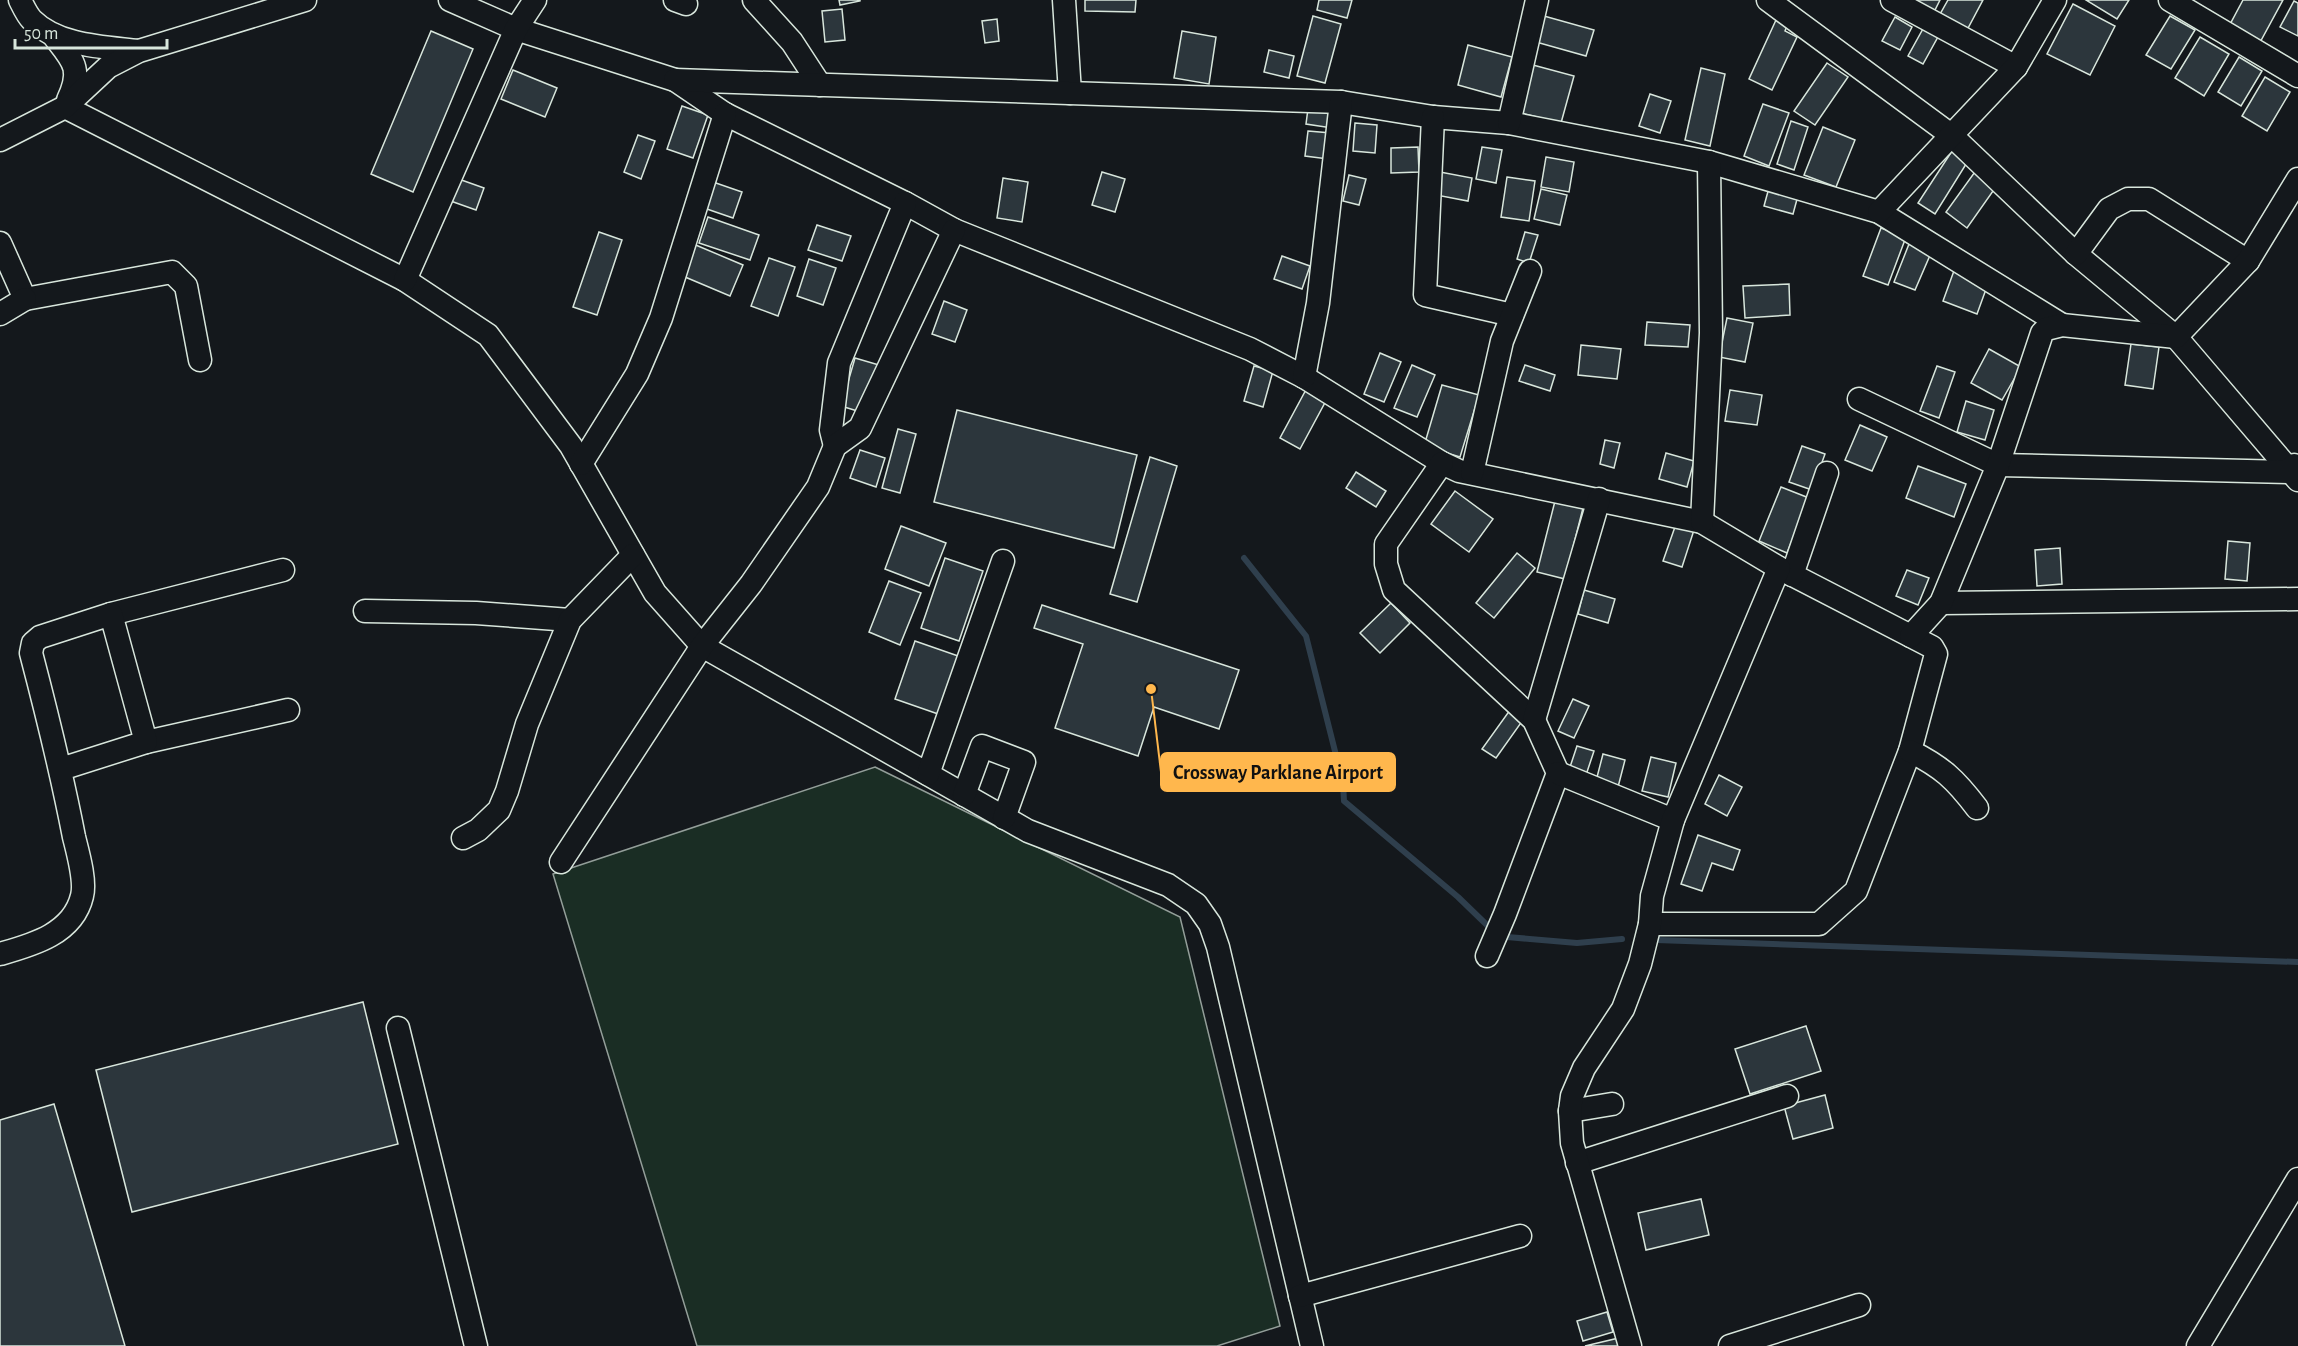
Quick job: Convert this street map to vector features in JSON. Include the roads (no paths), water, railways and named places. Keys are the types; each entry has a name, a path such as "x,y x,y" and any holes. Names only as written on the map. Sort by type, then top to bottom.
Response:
{"street":[{"path":"20,0 31,19 53,35 73,62 77,74 74,89 65,107"},
{"path":"0,140 65,107 108,67 139,51 305,0"},
{"path":"450,0 516,29 675,80 1341,102 1433,117 1509,123 1709,162 1879,212 2062,325"},
{"path":"405,280 516,29 535,0"},
{"path":"754,0 792,42 820,85"},
{"path":"1064,0 1070,93"},
{"path":"1509,123 1537,0"},
{"path":"1768,0 1952,135 2076,254 2176,337 2295,470"},
{"path":"1892,0 2016,67"},
{"path":"1879,212 2016,67 2055,0"},
{"path":"2170,0 2298,75"},
{"path":"53,35 109,48 139,51"},
{"path":"675,80 725,114 905,203 954,230 1250,349 1304,377 1442,463 1472,473 1702,522 1786,571 1932,647 1936,654 1910,751 1856,891 1818,924 1650,924"},
{"path":"1304,377 1318,303 1341,102"},
{"path":"65,107 405,280 488,335 571,446 655,593 702,646 1028,831 1168,885 1196,904 1210,924 1218,947 1300,1296 1309,1345"},
{"path":"581,465 637,374 661,318 725,114"},
{"path":"1433,117 1425,295 1512,315"},
{"path":"1702,522 1711,333 1709,162"},
{"path":"2176,337 2248,261 2298,179"},
{"path":"2076,254 2109,209 2128,199 2149,199 2248,261"},
{"path":"835,446 831,430 839,363 905,203"},
{"path":"561,862 702,646 751,584 818,487 835,446 860,428 954,230"},
{"path":"0,243 25,299"},
{"path":"1472,473 1502,340 1530,271"},
{"path":"0,314 25,299 172,272 186,286 200,360"},
{"path":"1911,636 1941,603 1998,465 2042,333 2046,329 2062,325 2176,337"},
{"path":"1859,399 1998,465 2295,470"},
{"path":"1442,463 1386,544 1386,564 1394,590 1534,720 1558,773 1673,820"},
{"path":"1630,1346 1572,1143 1570,1111 1572,1096 1584,1068 1623,1009 1640,964 1650,924 1652,896 1673,820 1786,571 1827,473"},
{"path":"1534,720 1599,499"},
{"path":"463,838 478,830 499,810 527,724 570,620 633,555"},
{"path":"928,774 1003,561"},
{"path":"0,954 36,944 57,932 72,917 83,896 81,869 61,768 32,653 33,643 40,637 111,614 283,570"},
{"path":"1941,603 2298,599"},
{"path":"365,610 476,613 570,620"},
{"path":"111,614 146,742"},
{"path":"61,768 146,742 288,710"},
{"path":"963,795 982,746 1024,762 1004,818"},
{"path":"1910,751 1935,764 1957,782 1977,808"},
{"path":"1487,956 1558,773"},
{"path":"398,1028 476,1346"},
{"path":"1577,1162 1786,1096"},
{"path":"1570,1111 1612,1104"},
{"path":"2198,1346 2298,1179"},
{"path":"1300,1296 1520,1236"},
{"path":"1730,1346 1859,1305"}],"waterway":[{"path":"1244,558 1306,636 1343,783 1344,801 1458,897 1490,928"},
{"path":"1507,937 1577,943 1622,939"},
{"path":"1656,940 2298,962"}],"place":[{"name":"Crossway Parklane Airport","path":"1151,689"}]}
